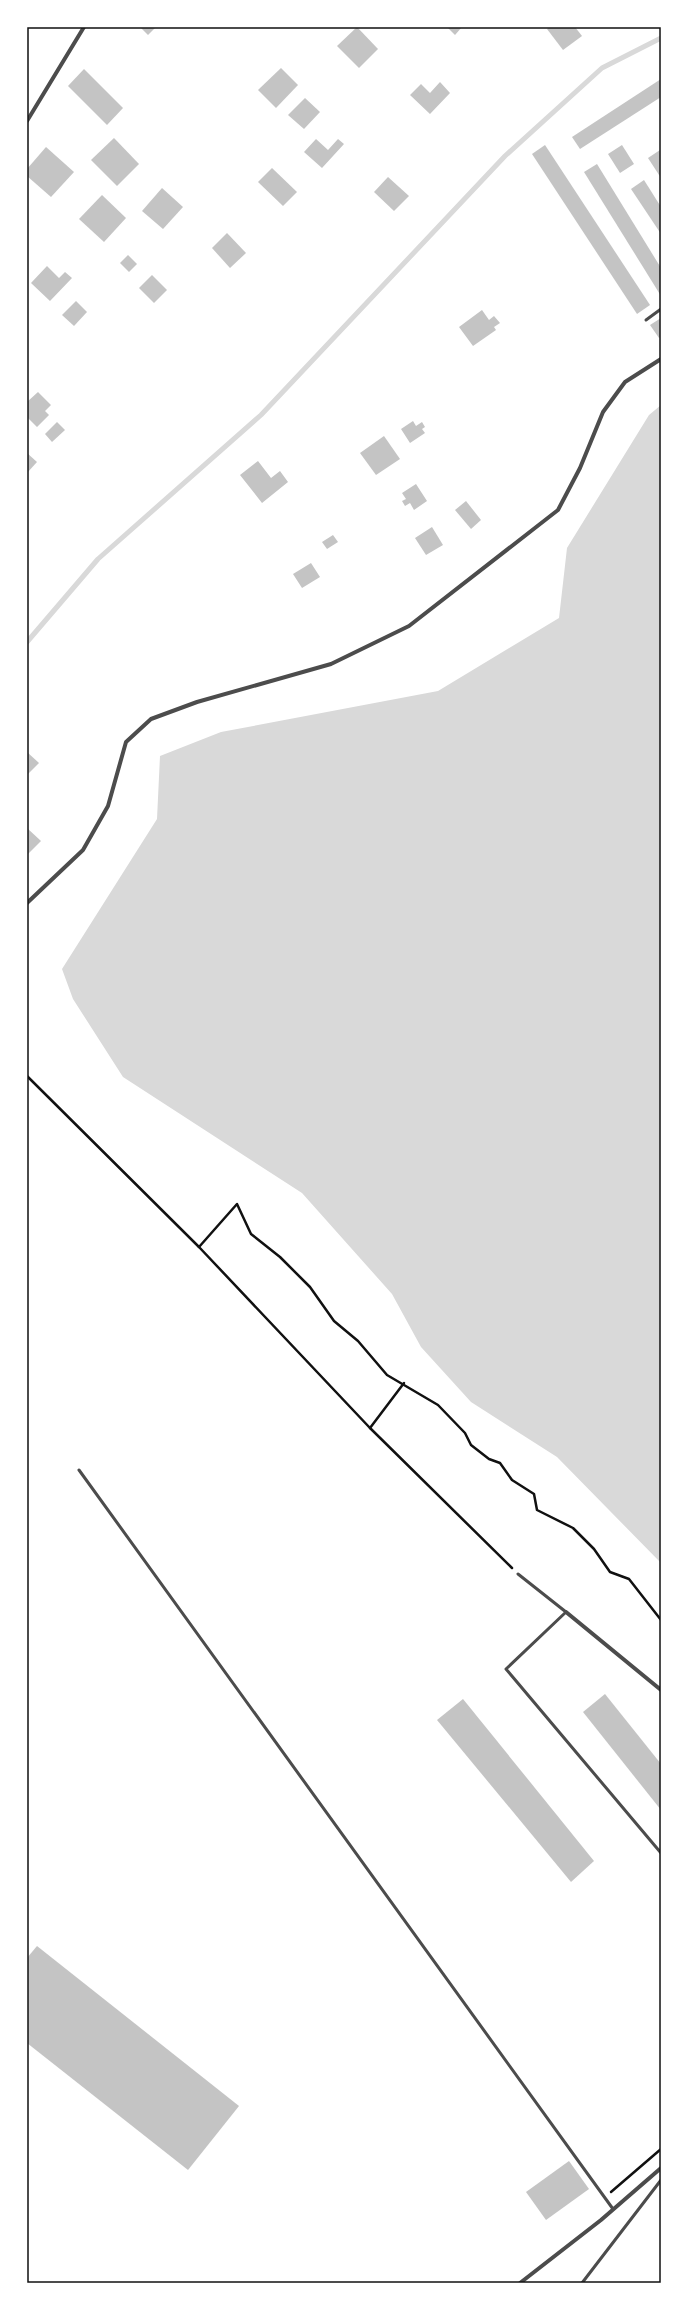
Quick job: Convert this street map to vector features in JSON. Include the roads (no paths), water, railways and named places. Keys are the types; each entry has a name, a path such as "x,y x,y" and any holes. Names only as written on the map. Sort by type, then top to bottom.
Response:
{"street":[{"path":"27,122 84,27"},
{"path":"27,903 83,850 108,806 126,742 151,719 197,702 331,664 417,621 558,510 580,468 603,412 625,382 661,359"},
{"path":"566,1612 661,1690"},
{"path":"520,2283 613,2209 661,2168"}],"lane":[{"path":"646,320 661,310"},
{"path":"79,1470 613,2209"},
{"path":"518,1574 566,1612 506,1670 661,1853"},
{"path":"582,2283 661,2180"}],"waterway":[{"path":"27,642 98,559 261,415 505,156 602,68 661,38"}]}
